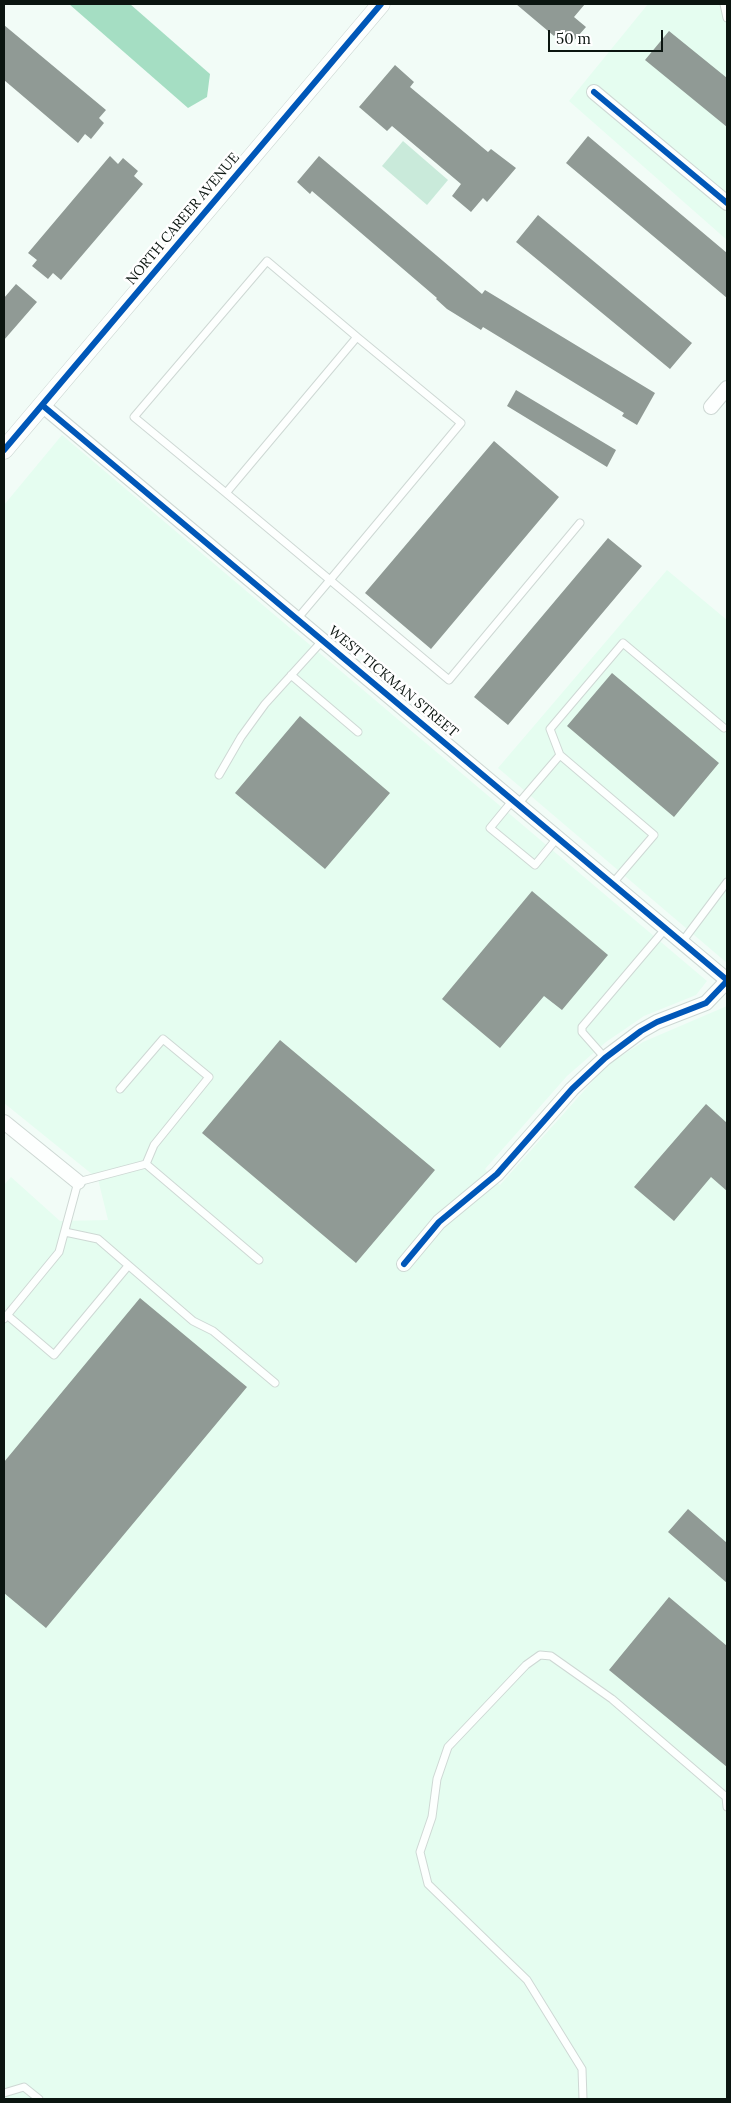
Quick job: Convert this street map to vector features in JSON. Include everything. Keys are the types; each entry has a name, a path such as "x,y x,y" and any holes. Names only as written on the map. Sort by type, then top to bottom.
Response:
{"street":[{"name":"NORTH CAREER AVENUE","path":"4,450 381,4"},
{"path":"594,92 727,203"},
{"path":"711,407 727,388"},
{"name":"WEST TICKMAN STREET","path":"42,405 613,883 727,981"},
{"path":"404,1264 439,1222 497,1174 572,1089 605,1058 640,1031 706,1002 727,981"},
{"path":"4,1122 78,1182"}],"lane":[{"path":"724,4 727,18"},
{"path":"297,619 330,580 461,423 267,261 134,417 226,493 330,580 449,680 580,523"},
{"path":"226,493 356,337"},
{"path":"219,775 241,737 265,704 323,640"},
{"path":"613,883 654,835 560,755 550,729 624,643 724,728"},
{"path":"291,676 358,732"},
{"path":"558,837 535,865 490,828 560,755"},
{"path":"682,942 727,884"},
{"path":"605,1058 582,1032 582,1027 666,928"},
{"path":"120,1089 163,1039 209,1077 154,1145 146,1164"},
{"path":"128,1266 54,1355 6,1317 59,1252 78,1182 146,1164"},
{"path":"146,1164 259,1260"},
{"path":"65,1232 98,1239 193,1321 213,1331 275,1383"},
{"path":"583,2099 582,2069 527,1980 428,1884 420,1852 432,1818 437,1779 448,1747 526,1664 540,1655 551,1656 612,1699 650,1731 726,1797 727,1807"},
{"path":"4,2093 24,2086 39,2099"}],"shaded area":[{"path":"69,4 130,4 210,74 207,97 188,108"},
{"path":"648,4 727,4 727,240 569,101"},
{"path":"403,141 448,180 427,205 382,166"},
{"path":"62,435 707,981 696,995 644,1016 606,1042 567,1076 485,1169 500,1185 607,1065 643,1042 727,1006 727,2099 4,2099 4,1185 11,1177 60,1221 108,1220 98,1179 4,1103 4,505"},
{"path":"667,570 727,620 727,963 498,768"}],"building":[{"path":"516,4 585,4 574,17 586,27 571,44 557,32 554,36"},
{"path":"4,25 106,110 99,118 104,123 91,139 85,134 78,143 4,80"},
{"path":"669,31 727,78 727,127 645,60"},
{"path":"395,65 414,82 410,87 488,152 491,149 516,168 487,202 483,198 471,212 452,196 461,184 392,126 387,131 359,107"},
{"path":"588,136 727,253 727,298 566,163"},
{"path":"110,156 118,164 123,158 138,171 134,176 143,184 61,280 53,273 48,279 32,266 37,260 28,253"},
{"path":"319,156 482,294 485,290 655,393 637,425 622,416 624,413 483,327 481,330 447,309 437,298 312,191 310,194 297,182"},
{"path":"538,215 692,343 670,369 516,242"},
{"path":"16,284 37,302 4,340 4,298"},
{"path":"516,390 616,450 607,467 507,406"},
{"path":"494,441 559,497 431,649 365,593"},
{"path":"608,538 642,566 508,725 474,697"},
{"path":"612,673 719,763 674,817 567,726"},
{"path":"300,716 390,793 325,869 235,793"},
{"path":"532,891 608,955 562,1010 544,996 500,1048 442,999"},
{"path":"280,1040 435,1170 356,1263 202,1133"},
{"path":"706,1104 727,1123 727,1191 711,1177 674,1221 634,1187"},
{"path":"140,1298 247,1387 46,1628 4,1593 4,1462"},
{"path":"688,1509 727,1543 727,1583 668,1532"},
{"path":"669,1597 727,1646 727,1767 609,1670"}],"cycle path":[{"path":"4,450 381,4"},
{"path":"594,92 727,203"},
{"path":"42,405 727,980"},
{"path":"404,1264 439,1222 497,1174 572,1089 605,1058 641,1031 657,1022 706,1003 727,981"}]}
